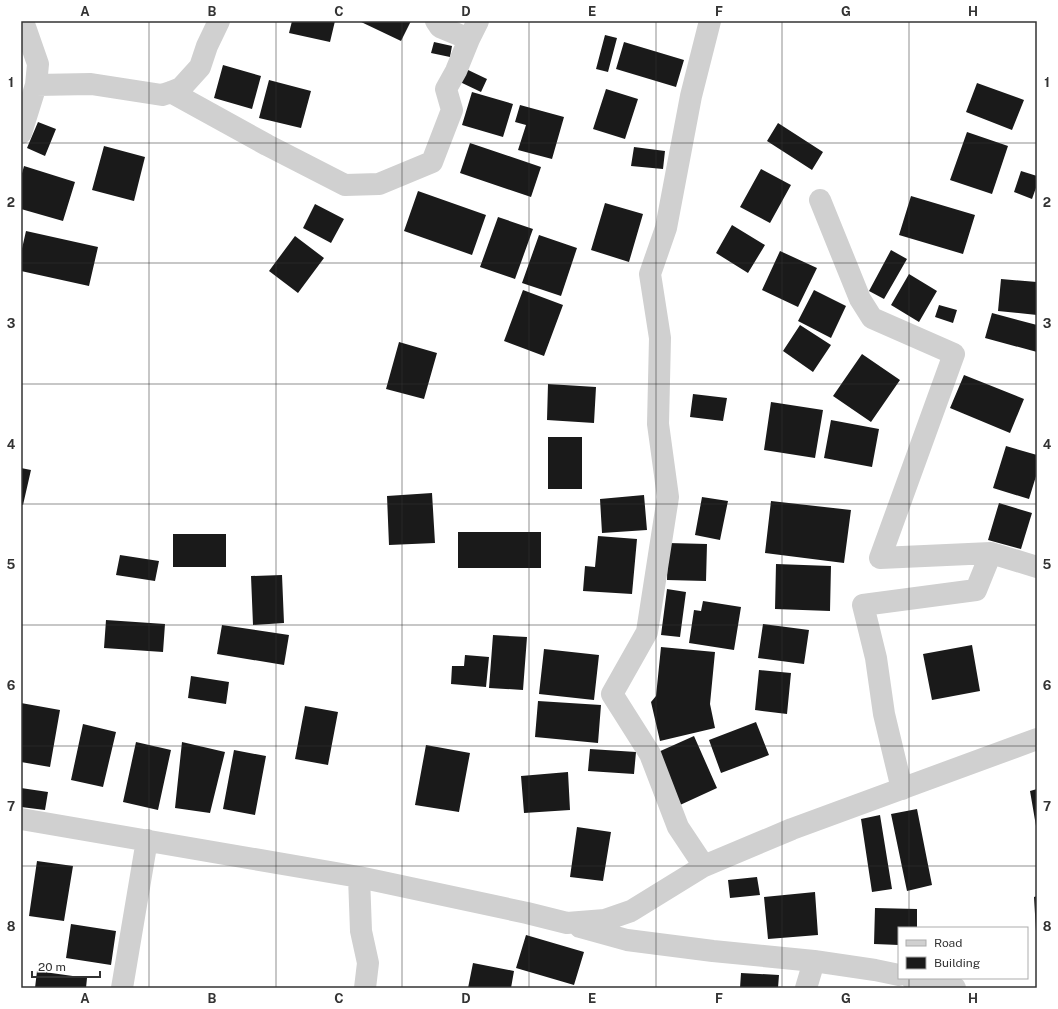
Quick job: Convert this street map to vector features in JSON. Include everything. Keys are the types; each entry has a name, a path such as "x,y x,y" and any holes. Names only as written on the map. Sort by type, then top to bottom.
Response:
{"street":[{"path":"21,133 36,85 23,21"},
{"path":"36,85 91,84 162,94 171,92 182,88 200,67 207,46 219,21"},
{"path":"171,92 267,146 345,185 379,184 432,162 452,110 446,89 456,71 474,30 440,27 436,21"},
{"path":"704,866 678,827 650,754 612,694 647,632 668,497 658,424 660,338 650,274 666,228 692,96 710,21"},
{"path":"820,200 860,299 872,318 954,354 880,558 991,553 1037,567"},
{"path":"902,789 884,714 876,658 862,605 976,590 991,553"},
{"path":"567,923 605,920 631,911 704,866 792,829 1037,739"},
{"path":"21,819 359,877 528,913 627,940 713,951 814,961 898,975"},
{"path":"122,988 147,840"},
{"path":"359,877 361,931 368,963 365,988"},
{"path":"806,988 814,961"},
{"path":"915,979 955,988"}],"building":[{"path":"292,21 335,21 330,42 289,33"},
{"path":"359,21 411,21 401,41"},
{"path":"605,35 617,38 608,72 596,69"},
{"path":"434,42 452,46 450,57 431,53"},
{"path":"624,42 684,60 676,87 616,69"},
{"path":"223,65 261,76 252,109 214,98"},
{"path":"466,69 487,79 481,92 460,82"},
{"path":"269,80 311,91 301,128 259,118"},
{"path":"977,83 1024,100 1012,130 966,112"},
{"path":"606,89 638,99 625,139 593,129"},
{"path":"472,92 513,104 503,137 462,125"},
{"path":"520,105 564,117 552,159 518,150 526,125 515,122"},
{"path":"38,122 56,129 45,156 27,148"},
{"path":"778,123 823,152 812,170 767,141"},
{"path":"967,132 1008,146 992,194 950,180"},
{"path":"470,143 541,167 531,197 460,173"},
{"path":"104,146 145,157 134,201 92,190"},
{"path":"634,147 665,151 663,169 631,166"},
{"path":"24,166 75,182 63,221 21,209 21,177"},
{"path":"761,169 791,185 770,223 740,207"},
{"path":"1021,171 1037,176 1037,185 1032,199 1014,192"},
{"path":"418,191 486,215 472,255 404,231"},
{"path":"911,196 975,215 963,254 899,235"},
{"path":"605,203 643,214 629,262 591,250"},
{"path":"315,204 344,219 331,243 303,228"},
{"path":"498,217 533,229 515,279 480,267"},
{"path":"732,225 765,245 748,273 716,253"},
{"path":"26,231 98,247 89,286 21,271 21,253"},
{"path":"539,235 577,248 561,296 522,283"},
{"path":"295,236 324,258 298,293 269,271"},
{"path":"891,250 907,259 884,299 869,291"},
{"path":"780,251 817,268 798,307 762,290"},
{"path":"909,274 937,291 919,322 891,305"},
{"path":"1001,279 1037,282 1037,315 998,311"},
{"path":"523,290 563,305 544,356 504,341"},
{"path":"814,290 846,306 831,338 798,321"},
{"path":"939,305 957,310 953,323 935,317"},
{"path":"992,313 1037,325 1037,352 985,338"},
{"path":"800,325 831,345 813,372 783,351"},
{"path":"399,342 437,353 424,399 386,389"},
{"path":"862,354 900,380 871,422 833,396"},
{"path":"964,375 1024,399 1010,433 950,408"},
{"path":"548,384 596,387 594,423 547,420"},
{"path":"693,394 727,398 723,421 690,417"},
{"path":"771,402 823,410 815,458 764,450"},
{"path":"831,420 879,429 872,467 824,458"},
{"path":"548,437 582,437 582,489 548,489"},
{"path":"1006,446 1037,455 1037,473 1029,499 993,488"},
{"path":"21,468 31,470 23,505 21,504"},
{"path":"432,493 435,543 389,545 387,496"},
{"path":"644,495 647,530 602,533 600,499"},
{"path":"702,497 728,501 720,540 695,535"},
{"path":"771,501 851,510 844,563 765,553"},
{"path":"999,503 1032,513 1021,549 988,540"},
{"path":"458,532 541,532 541,568 458,568"},
{"path":"173,534 226,534 226,567 173,567"},
{"path":"598,536 637,539 632,594 583,591 585,566 595,567"},
{"path":"668,543 707,544 706,581 667,580"},
{"path":"120,555 159,561 155,581 116,575"},
{"path":"776,564 831,566 830,611 775,609"},
{"path":"282,575 284,623 253,625 251,576"},
{"path":"667,589 686,592 680,637 661,635"},
{"path":"703,601 741,607 734,650 689,643 694,610 701,611"},
{"path":"106,620 165,624 163,652 104,648"},
{"path":"763,624 809,630 804,664 758,658"},
{"path":"222,625 289,635 284,665 217,654"},
{"path":"493,635 527,637 523,690 489,688"},
{"path":"972,645 980,691 932,700 923,654"},
{"path":"661,647 715,652 710,704 715,728 660,741 651,702 656,696"},
{"path":"544,649 599,655 594,700 539,694"},
{"path":"465,655 489,657 486,687 451,684 452,666 464,666"},
{"path":"759,670 791,673 787,714 755,710"},
{"path":"191,676 229,682 226,704 188,698"},
{"path":"538,701 601,705 598,743 535,737"},
{"path":"21,703 60,710 50,767 21,762"},
{"path":"305,706 338,712 328,765 295,759"},
{"path":"756,722 769,755 721,773 709,740"},
{"path":"83,724 116,732 103,787 71,780"},
{"path":"694,736 717,788 680,805 656,753"},
{"path":"136,742 171,750 158,810 123,802"},
{"path":"182,742 225,752 210,813 175,808"},
{"path":"426,745 470,753 459,812 415,805"},
{"path":"590,749 636,752 634,774 588,771"},
{"path":"234,750 266,756 255,815 223,809"},
{"path":"568,772 570,810 524,813 521,776"},
{"path":"21,788 48,792 45,810 21,807"},
{"path":"1037,789 1037,825 1036,826 1030,791"},
{"path":"917,809 932,885 907,891 891,814"},
{"path":"880,815 892,889 872,892 861,819"},
{"path":"577,827 611,832 603,881 570,877"},
{"path":"37,861 73,866 64,921 29,916"},
{"path":"757,877 760,895 730,898 728,880"},
{"path":"815,892 818,935 768,939 764,897"},
{"path":"1037,896 1037,931 1036,931 1034,897"},
{"path":"875,908 917,909 917,927 898,927 898,945 874,944"},
{"path":"71,924 116,931 111,965 66,958"},
{"path":"526,935 584,952 574,985 516,968"},
{"path":"473,963 514,971 511,988 468,988"},
{"path":"37,971 87,978 86,988 35,988"},
{"path":"741,973 779,975 778,988 740,988"}]}
